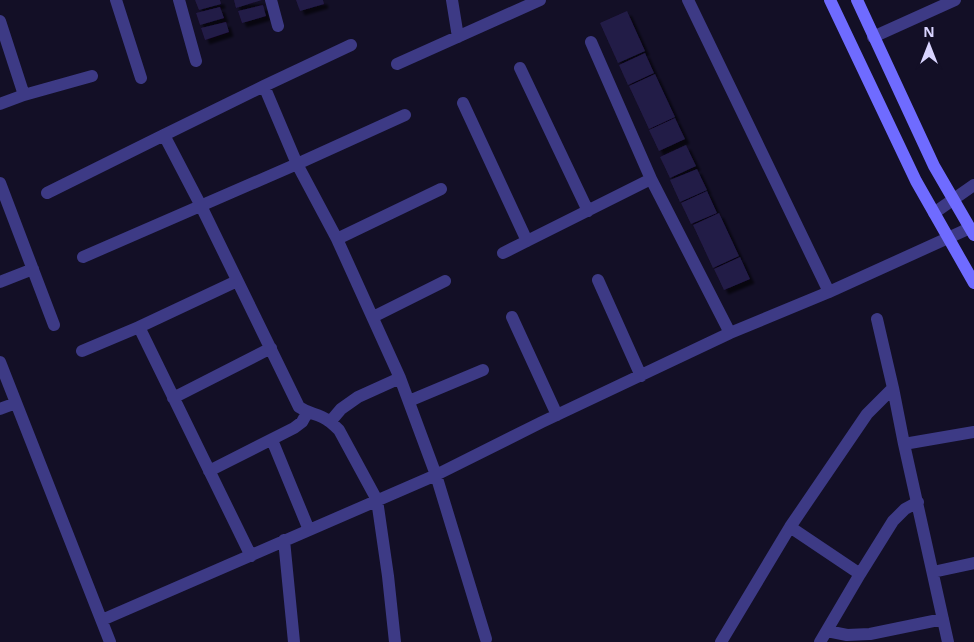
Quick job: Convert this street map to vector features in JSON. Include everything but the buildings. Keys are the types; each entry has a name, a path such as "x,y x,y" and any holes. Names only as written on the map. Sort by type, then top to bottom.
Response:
{"street":[{"path":"116,0 141,78"},
{"path":"179,0 196,60"},
{"path":"271,0 278,26"},
{"path":"452,0 458,37"},
{"path":"397,64 540,0"},
{"path":"688,0 828,292"},
{"path":"830,0 902,152 974,283"},
{"path":"102,620 436,475 730,333 949,239 972,232 934,166 857,0"},
{"path":"874,37 955,0"},
{"path":"0,21 24,95"},
{"path":"591,42 651,179 730,333"},
{"path":"47,193 351,45"},
{"path":"520,68 588,211"},
{"path":"0,104 24,95 92,76"},
{"path":"264,86 296,164 337,240 400,378 436,475 486,639"},
{"path":"463,103 527,241"},
{"path":"83,257 405,115"},
{"path":"164,135 201,206 299,407 307,413 330,422 339,430 377,500 395,642"},
{"path":"503,253 651,179"},
{"path":"0,183 54,325"},
{"path":"934,213 974,185"},
{"path":"337,240 441,189"},
{"path":"0,282 33,269"},
{"path":"598,280 640,376"},
{"path":"82,351 237,281"},
{"path":"373,317 445,281"},
{"path":"512,318 557,415"},
{"path":"877,319 948,642"},
{"path":"138,327 251,556"},
{"path":"174,398 271,348"},
{"path":"0,362 110,642"},
{"path":"409,401 482,370"},
{"path":"330,422 341,409 358,397 400,378"},
{"path":"721,642 790,527 867,414 893,388"},
{"path":"0,409 16,403"},
{"path":"209,472 294,428 302,422 307,413"},
{"path":"904,444 974,432"},
{"path":"272,440 309,530"},
{"path":"824,636 893,521 905,509 918,502"},
{"path":"790,527 860,574"},
{"path":"284,540 294,642"},
{"path":"933,572 974,563"},
{"path":"824,636 870,634 943,619"}]}
